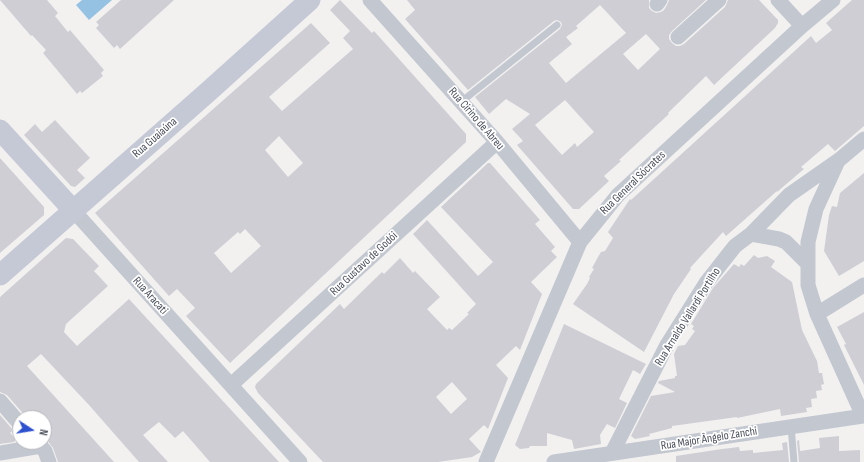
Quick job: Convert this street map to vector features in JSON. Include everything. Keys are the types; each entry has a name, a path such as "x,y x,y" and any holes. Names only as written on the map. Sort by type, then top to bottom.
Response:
{"street":[{"name":"Rua Guaiaúna","path":"0,275 310,0"},
{"name":"Rua Cirino de Abreu","path":"370,0 497,142 580,242"},
{"path":"678,37 719,0"},
{"path":"778,0 802,26"},
{"name":"Rua General Sócrates","path":"486,462 580,242 597,218 618,195 802,26 833,0"},
{"name":"Rua Aracati","path":"0,130 300,462"},
{"name":"Rua Arnaldo Vallardi Portilho","path":"612,453 668,345 706,283 735,246 751,234 789,195 839,160 864,140"},
{"name":"Rua Gustavo de Godói","path":"231,385 497,142"},
{"path":"839,160 816,210 808,242 808,285 817,314 864,416"},
{"path":"751,234 779,239 786,242 808,263"},
{"path":"817,314 864,285"},
{"path":"0,401 12,415"},
{"name":"Rua Major Ângelo Zanchi","path":"554,462 612,453 644,455 790,426 864,416"},
{"path":"0,453 13,450"},
{"path":"44,450 49,462"}],"lane":[{"path":"461,102 557,25"},
{"path":"790,426 794,462"}],"water":[{"path":"82,0 112,0 89,20 76,5"}],"building":[{"path":"0,0 47,0 58,13 55,16 68,32 70,30 104,70 101,73 103,76 82,93 80,91 77,94 43,53 46,50 32,35 31,36"},
{"path":"121,0 174,0 120,49 117,45 114,48 96,28 99,25 96,22"},
{"path":"340,0 372,33 374,31 466,134 466,142 230,363 186,316 195,308 177,289 169,296 95,213 311,23 330,43 269,97 282,111 353,49 343,38 350,31 330,10","holes":["279,136 303,163 288,177 265,150","245,229 261,246 231,273 214,253 238,232 240,234"]},
{"path":"407,0 649,0 649,8 656,13 664,10 669,0 706,0 669,35 669,39 676,46 684,44 725,7 728,0 759,0 778,20 778,23 775,28 714,85 706,76 668,113 669,114 619,160 621,161 604,176 609,181 579,209 573,209 517,145 523,141 512,129 530,114 506,99 489,114 475,97 560,29 562,25 561,22 557,20 554,21 468,90 405,19 415,10","holes":["600,5 626,33 566,83 549,63 572,44 566,37 578,28 576,26","646,34 660,49 638,70 623,54","565,100 594,132 577,147 575,143 562,155 535,125"]},
{"path":"852,0 864,0 864,126 835,151 828,144 801,167 804,169 726,236 723,232 690,268 691,269 674,294 644,352 573,304 587,284 594,269 592,268 601,252 605,251 613,238 608,232 630,199 631,200 811,36 816,43 832,30 826,23"},
{"path":"55,120 90,158 77,170 85,178 75,187 71,186 24,135 35,124 42,132"},
{"path":"0,158 44,207 44,215 0,253"},
{"path":"488,163 490,163 540,220 535,224 555,247 551,251 557,257 531,282 542,294 520,350 516,346 496,365 508,378 488,429 484,425 469,439 481,452 472,457 438,462 323,462 258,393 255,387 256,384 340,304 344,309 382,272 384,274 400,258 413,273 415,271 440,297 427,309 447,330 449,328 452,330 469,314 467,313 476,304 413,234 427,220 478,276 493,262 441,207","holes":["452,382 467,399 451,414 436,397"]},
{"path":"864,173 864,261 839,276 824,251 829,215 832,206 837,207 840,193"},
{"path":"66,238 73,239 99,266 94,271 108,286 66,324 64,332 77,346 129,299 279,462 210,462 183,431 175,438 159,422 143,435 168,462 139,462 89,405 41,354 27,366 114,462 58,462 52,447 52,410 20,410 7,395 0,392 0,297"},
{"path":"754,255 758,258 767,256 775,261 771,267 792,282 802,330 817,361 819,373 822,373 824,384 821,385 822,390 816,391 817,398 811,399 812,407 806,408 807,412 781,416 780,409 737,418 672,426 672,428 649,434 650,436 635,439 631,436 651,396 675,392 658,383 659,381 675,378 675,376 677,376 674,354 678,346 685,345 695,331 692,329 694,326 691,324 713,288 734,264 739,267 741,264 744,266"},
{"path":"864,312 864,385 844,345 846,344 837,327"},
{"path":"564,324 646,364 640,374 633,370 619,399 627,403 615,428 607,424 600,435 601,444 574,449 572,440 547,433 547,446 530,446 529,448 520,449 515,445"},
{"path":"0,415 12,429 10,433 12,435 12,442 0,444"},
{"path":"839,436 839,451 860,450 860,462 799,462 797,441 799,440 800,451 820,448 819,438"},
{"path":"787,442 789,462 676,462 676,456 739,447 740,451 753,450 753,453 783,450 782,443"}]}
